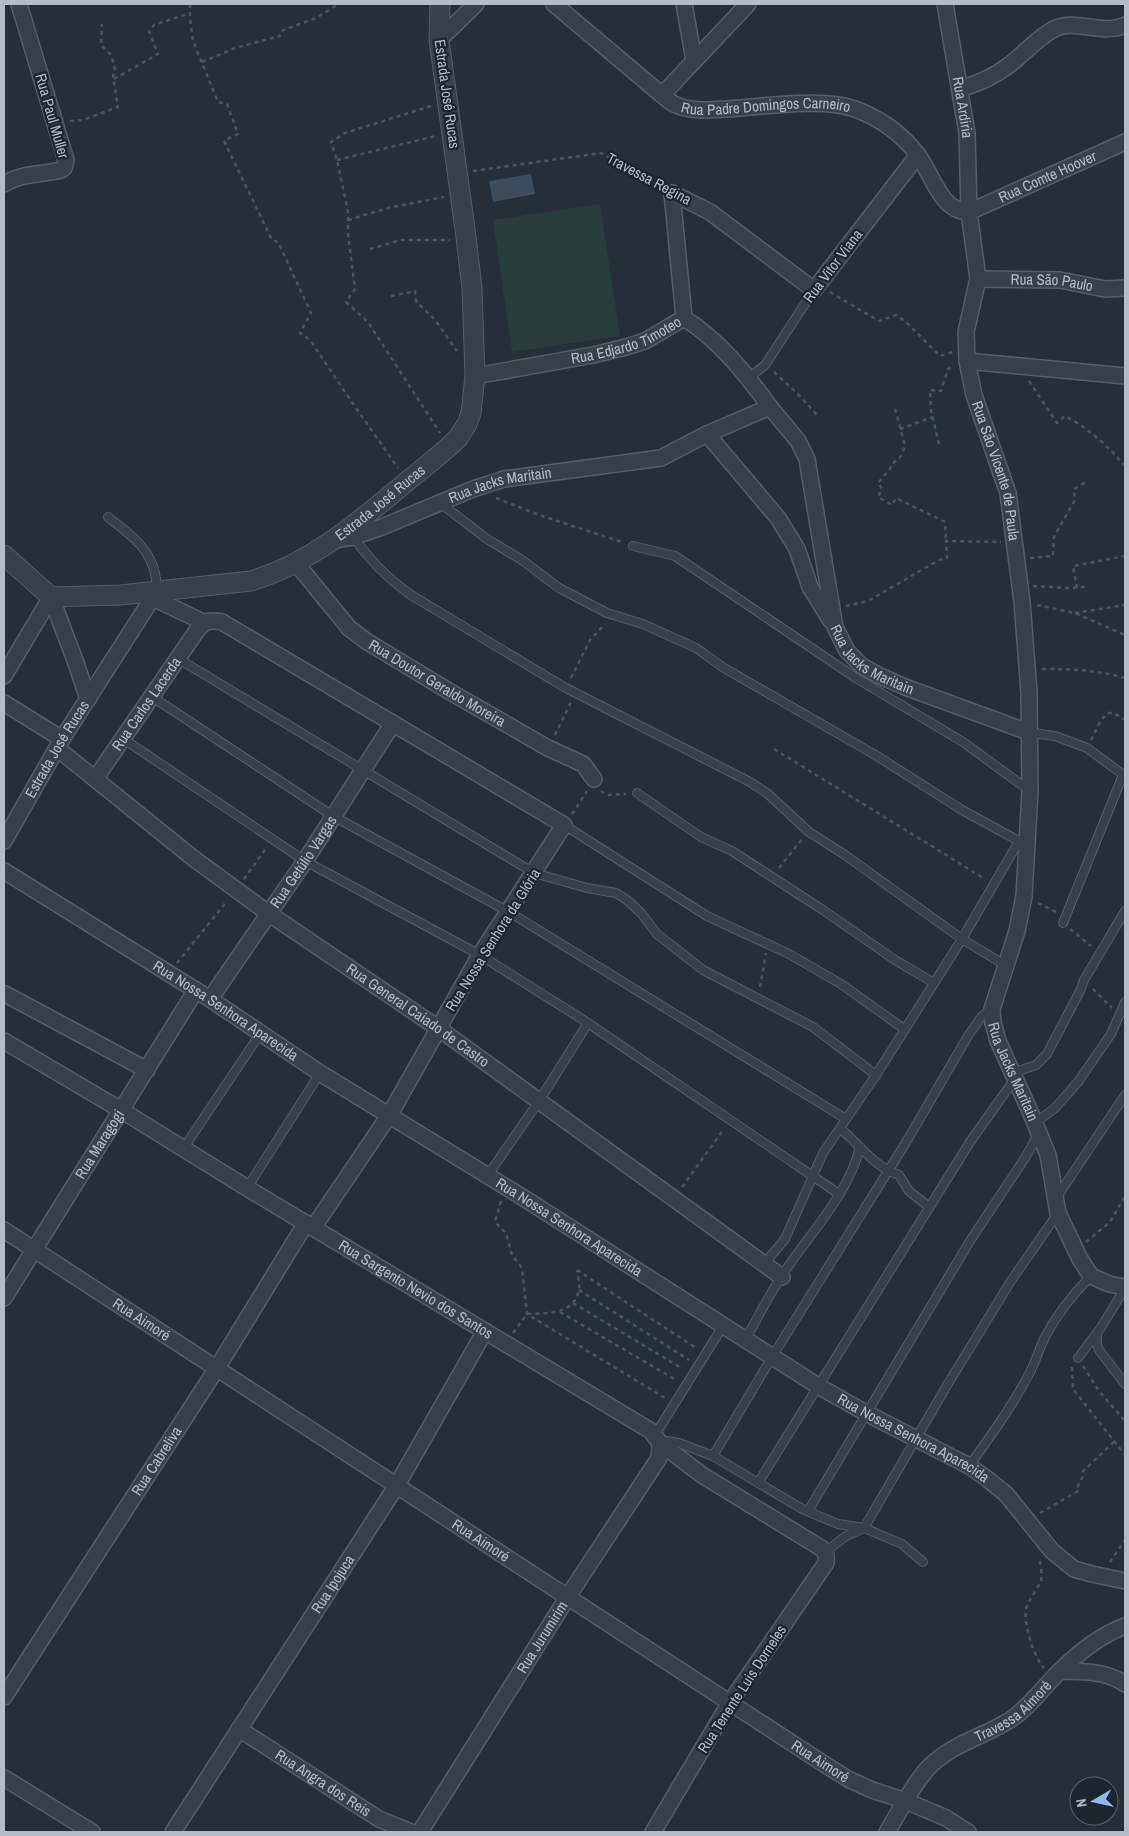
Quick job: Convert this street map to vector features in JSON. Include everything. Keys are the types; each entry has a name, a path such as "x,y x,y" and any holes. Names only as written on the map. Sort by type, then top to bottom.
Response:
{"street":[{"name":"Rua Paul Muller","path":"4,184 10,180 27,175 53,172 64,168 66,160 19,4"},
{"name":"Estrada José Rucas","path":"4,841 60,744 155,594 251,581 271,575 343,538 448,447 467,424 471,413 475,376 472,288 439,40 440,4"},
{"path":"439,40 476,4"},
{"name":"Rua Padre Domingos Carneiro","path":"554,4 673,104 697,110 830,104 853,108 874,117 897,133 918,155 948,203 962,212 968,212"},
{"path":"684,4 694,60"},
{"path":"662,95 748,4"},
{"name":"Rua Ardiria","path":"945,4 961,89 969,154 968,212"},
{"path":"961,89 994,76 1053,29 1070,25 1100,30 1125,25"},
{"name":"Rua Comte Hoover","path":"968,212 1125,142"},
{"name":"Rua Vitor Viana","path":"816,287 918,155"},
{"path":"672,193 684,318"},
{"name":"Travessa Regina","path":"672,193 710,212 816,287"},
{"name":"Rua São Vicente de Paula","path":"968,212 978,279 966,332 966,354 974,395 1008,493 1022,602 1031,733"},
{"name":"Rua São Paulo","path":"978,279 1060,280 1104,289 1125,288"},
{"name":"Rua Edjardo Timoteo","path":"475,376 593,355 626,347 645,341 684,318 701,329 749,378 770,407"},
{"path":"966,354 1125,376"},
{"name":"Rua Jacks Maritain","path":"343,538 382,527 473,488 504,479 661,458 707,434 770,407 798,441 807,459 835,627 847,650 862,666 878,676 1031,733 1030,791 1023,841 1024,896 1017,931 992,1009 993,1023 998,1041 1048,1155 1057,1206 1076,1251 1091,1276"},
{"path":"707,434 778,518 797,549 810,587 835,627"},
{"path":"4,555 51,597 88,699"},
{"name":"Rua Doutor Geraldo Moreira","path":"296,563 349,628 366,641 548,748 584,764 594,779"},
{"path":"51,597 155,594 201,626 211,620 222,622 564,825"},
{"path":"4,676 51,597"},
{"name":"Rua Carlos Lacerda","path":"95,779 201,626"},
{"name":"Rua General Caiado de Castro","path":"4,703 60,744 95,779 193,858 268,914 438,1028 782,1277"},
{"name":"Rua Getúlio Vargas","path":"210,999 305,861 393,723"},
{"name":"Rua Nossa Senhora da Glória","path":"310,1226 390,1114 480,955 564,825"},
{"name":"Rua Nossa Senhora Aparecida","path":"4,871 196,990 320,1073 488,1175 818,1386 866,1414 969,1466 1006,1494 1062,1560 1074,1569 1125,1580"},
{"name":"Rua Maragogi","path":"4,1298 196,990"},
{"path":"5,994 146,1070"},
{"name":"Rua Sargento Nevio dos Santos","path":"4,1041 505,1343 658,1439 702,1474 823,1550"},
{"name":"Rua Cabreliva","path":"4,1697 310,1226"},
{"name":"Rua Aimoré","path":"4,1230 397,1485 729,1704 848,1779 946,1818 968,1832"},
{"path":"1091,1276 1109,1284 1125,1288"},
{"name":"Rua Ipojuca","path":"173,1832 397,1485 485,1331"},
{"name":"Rua Jurumirim","path":"420,1832 567,1598 658,1458 658,1439"},
{"name":"Rua Tenente Luis Dorneles","path":"653,1832 729,1704 826,1563 827,1557 823,1550"},
{"name":"Travessa Aimoré","path":"887,1832 914,1785 929,1767 946,1752 1011,1719 1031,1702 1056,1675 1110,1632 1125,1626"},
{"path":"1056,1675 1079,1671 1099,1674 1125,1684"},
{"name":"Rua Angra dos Reis","path":"239,1729 379,1819 411,1832"},
{"path":"4,1778 92,1832"}],"lane":[{"name":"Rua Vitor Viana","path":"749,378 765,365 816,287"},
{"path":"439,502 487,539 522,560 560,588 607,613 664,632 696,648 724,668 877,756 962,810 1023,841 994,884 962,939 876,1075 823,1153 786,1240 764,1264"},
{"path":"108,517 136,539 151,558 155,571 155,594"},
{"path":"343,538 388,579 410,595 575,693 750,782 768,794 809,832 845,855 962,939 1005,965"},
{"path":"633,546 675,556 856,678 963,742 1030,791"},
{"path":"178,658 534,873 587,888 616,893 641,913 658,934 703,970 813,1027 876,1075"},
{"path":"151,696 333,816 509,912 846,1119"},
{"path":"1031,733 1055,736 1087,748 1124,775 1065,920"},
{"path":"122,738 305,861 480,955 588,1023 839,1194"},
{"path":"637,793 701,837 732,851 823,910 895,960 934,983"},
{"path":"564,825 707,916 789,954 841,984 904,1029"},
{"path":"758,1484 929,1207 1013,1076 1036,1065 1047,1054 1081,990 1084,980 1125,911"},
{"path":"808,1512 970,1241 1025,1158 1037,1128 1078,1082 1110,1034 1125,1002"},
{"path":"713,1456 772,1357 888,1172 968,1036 982,1016 992,1009"},
{"path":"488,1175 588,1023"},
{"path":"183,1149 260,1034"},
{"path":"247,1188 320,1073"},
{"path":"823,1550 864,1528 1011,1281 1125,1095"},
{"path":"841,1129 873,1161 888,1172 899,1175 909,1192 929,1207"},
{"path":"745,1340 782,1277 821,1223 839,1194 858,1157 860,1147"},
{"path":"969,1466 1013,1403 1056,1318 1073,1295 1091,1276"},
{"path":"1078,1358 1097,1333 1125,1288"},
{"path":"723,1326 675,1404 658,1439 679,1443 713,1456 808,1512 838,1524 864,1528 902,1544 923,1562"},
{"path":"1097,1333 1099,1350 1125,1384"}],"path":[{"path":"190,4 193,41 218,102 227,104 238,134 224,141 272,240 278,242 311,313 300,332 310,340 408,481"},
{"path":"202,62 235,48 280,36 281,31 316,18 339,4"},
{"path":"114,79 158,54 149,31 154,25 190,13"},
{"path":"55,122 83,120 118,107 114,79 115,69 111,55 102,45 102,24"},
{"path":"447,102 345,133 330,142 337,160 348,220 355,289 346,302 368,322 448,447"},
{"path":"337,160 452,132"},
{"name":"Travessa Regina","path":"458,174 601,153 672,193"},
{"path":"348,220 388,208 461,194"},
{"path":"370,249 401,240 466,239"},
{"path":"816,287 879,321 896,315 906,322 940,356 966,354"},
{"path":"390,296 415,291 416,301 435,320 475,376"},
{"path":"939,444 933,418 930,390 941,391 948,369 966,354"},
{"path":"765,365 797,393 817,415"},
{"path":"1027,378 1057,423 1065,416 1071,419 1124,461 1125,466"},
{"path":"832,608 868,602 939,560 947,558 945,522 896,498 892,505 878,497 882,489 878,482 890,469 891,465 902,455 905,445 895,409"},
{"path":"900,429 933,418"},
{"path":"1016,559 1054,556 1054,537 1075,500 1074,489 1086,482"},
{"path":"473,488 542,516 633,546"},
{"path":"946,540 1003,542"},
{"path":"1077,588 1073,566 1125,556"},
{"path":"1020,585 1084,587"},
{"path":"1022,602 1075,613 1125,635"},
{"path":"1075,613 1125,605"},
{"path":"566,688 590,640 613,615"},
{"path":"1028,669 1078,669 1125,678"},
{"path":"548,748 575,693"},
{"path":"1087,748 1104,716 1108,713 1114,713 1125,720"},
{"path":"774,748 994,884"},
{"path":"564,825 594,779"},
{"path":"594,779 596,786 607,795 637,793"},
{"path":"773,878 809,832"},
{"path":"169,974 236,890 272,839"},
{"path":"1024,896 1065,920 1100,954"},
{"path":"758,999 768,944"},
{"path":"1084,980 1118,1016"},
{"path":"674,1199 730,1120"},
{"path":"505,1343 527,1314 522,1268 512,1255 506,1232 495,1222 506,1187"},
{"path":"1076,1251 1110,1222 1125,1196"},
{"path":"527,1314 560,1312 573,1303 579,1290 578,1270 706,1354"},
{"path":"579,1290 698,1366"},
{"path":"573,1303 693,1375"},
{"path":"560,1312 686,1386"},
{"path":"527,1314 675,1404"},
{"path":"1125,1421 1099,1391 1078,1358 1072,1368 1073,1388 1125,1455"},
{"path":"1028,1520 1078,1491 1076,1488 1083,1476 1083,1471 1114,1442"},
{"path":"1101,1576 1125,1540"},
{"path":"1040,1561 1041,1579 1026,1609 1027,1626 1038,1662 1056,1675"}],"shaded area":[{"path":"600,204 620,336 512,352 493,220"}],"water":[{"path":"531,174 535,194 493,202 489,181"}]}
